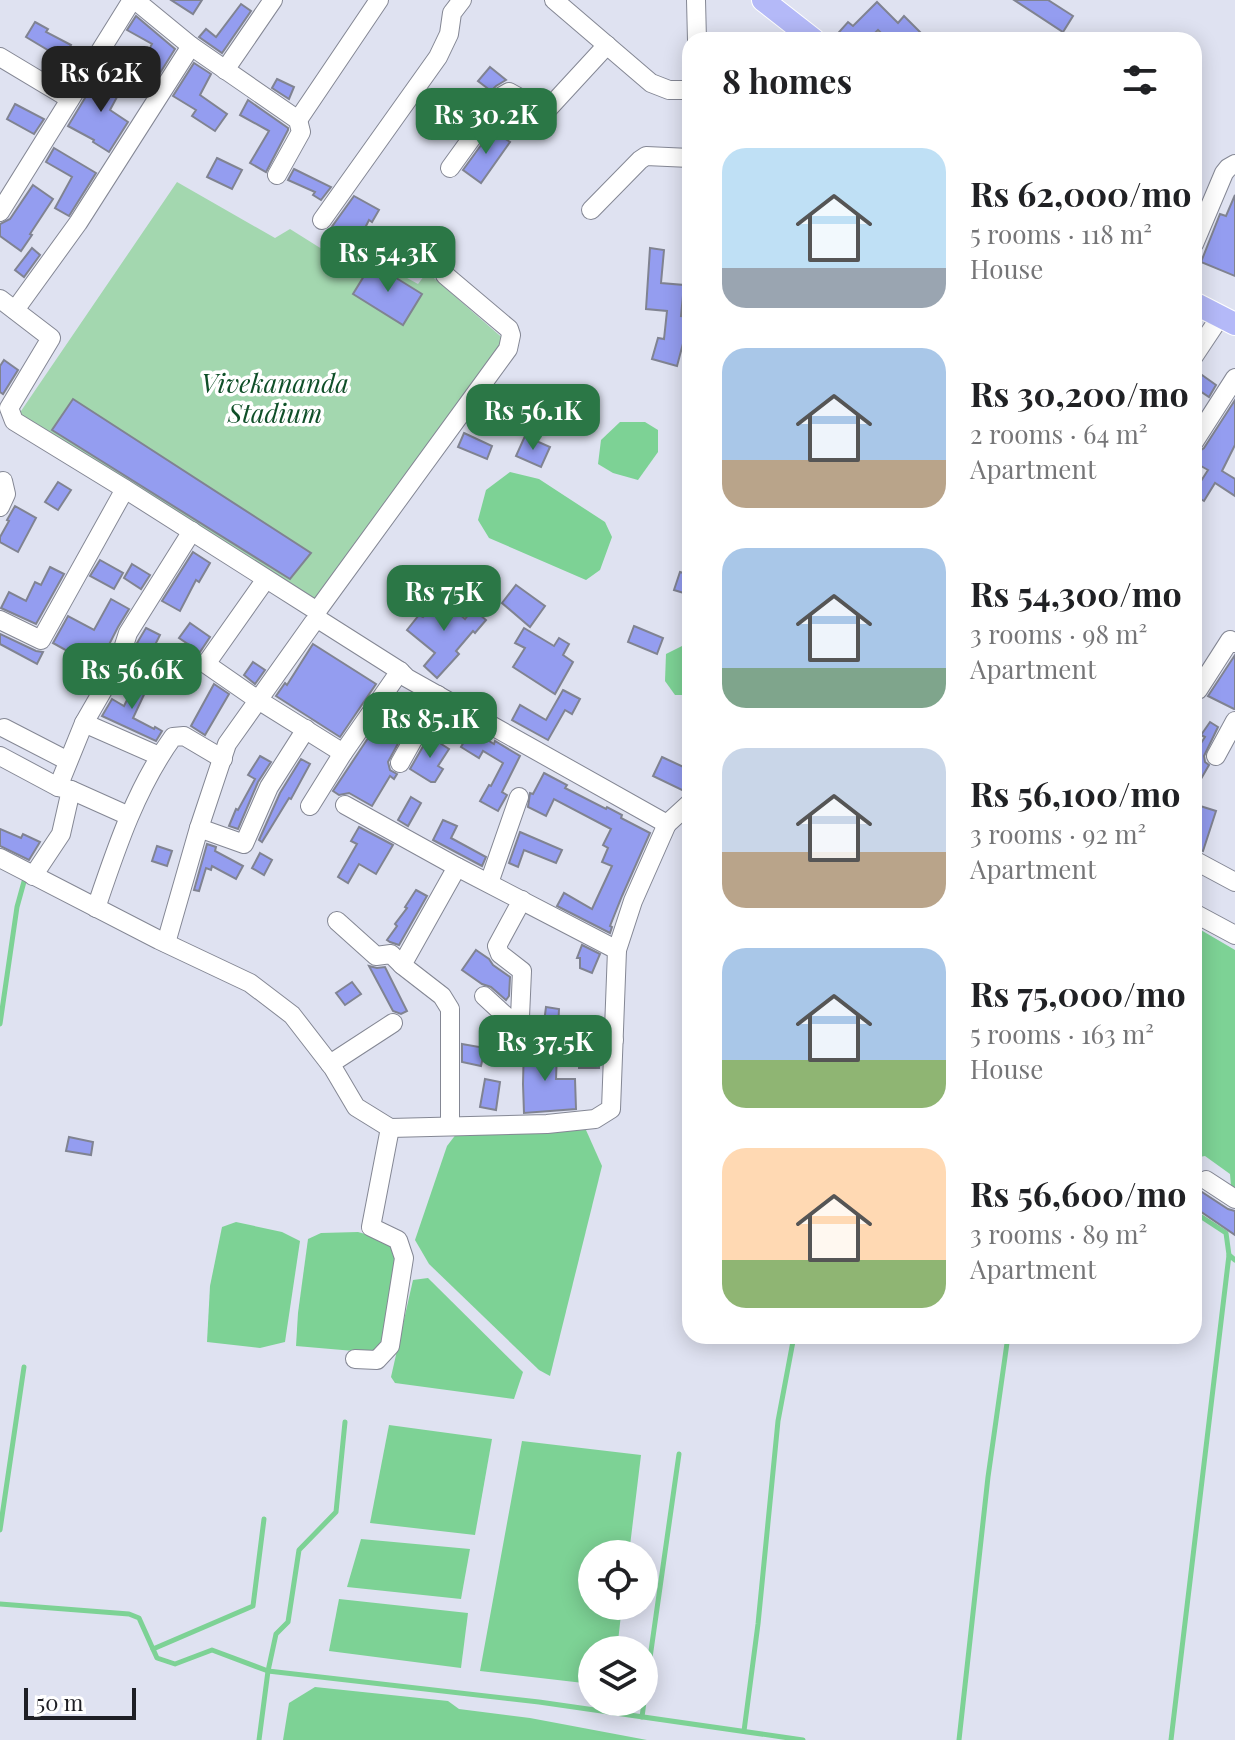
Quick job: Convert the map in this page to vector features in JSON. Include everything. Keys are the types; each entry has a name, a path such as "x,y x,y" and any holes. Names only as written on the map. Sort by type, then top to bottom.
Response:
{"main road":[{"path":"763,0 804,32"},
{"path":"1202,307 1227,320"}],"street":[{"path":"0,212 133,0 191,46 298,120 301,132 277,175"},
{"path":"225,70 273,0"},
{"path":"298,120 379,0"},
{"path":"322,220 438,57 449,34 452,13 462,0"},
{"path":"554,0 651,83 669,90 682,90"},
{"path":"696,0 697,32"},
{"path":"450,168 502,96 509,92 540,109 548,109 607,45"},
{"path":"191,46 78,223 8,304 51,338 9,408 7,423 125,489 192,531 407,678 667,824"},
{"path":"0,57 70,99"},
{"path":"591,210 646,156 682,158"},
{"path":"1202,225 1224,173 1235,164"},
{"path":"166,943 227,744 508,349 509,329 445,275"},
{"path":"1202,347 1227,320"},
{"path":"1202,430 1235,378"},
{"path":"0,507 6,494 3,481"},
{"path":"0,620 41,640 125,489"},
{"path":"33,876 61,834 68,761 84,723 118,664 128,633 192,531"},
{"path":"266,579 206,664 343,753"},
{"path":"1202,684 1230,640 1235,643"},
{"path":"310,806 400,671"},
{"path":"400,763 438,695"},
{"path":"1216,756 1235,721"},
{"path":"84,723 159,756"},
{"path":"4,728 68,761"},
{"path":"199,828 244,844 269,787 306,729"},
{"path":"96,908 129,816 159,756 173,737 184,736 223,759"},
{"path":"0,756 129,816"},
{"path":"489,883 519,797"},
{"path":"345,805 617,950"},
{"path":"0,858 250,983 292,1015 330,1064 356,1107 390,1128 547,1124 595,1119 611,1109 617,950 633,901 667,824 682,810"},
{"path":"1202,864 1235,882"},
{"path":"402,965 457,867"},
{"path":"484,996 509,1019 520,1017 522,971 500,954 497,946 522,900"},
{"path":"1202,917 1235,935"},
{"path":"337,921 376,956 391,954 442,996 450,1009 450,1126"},
{"path":"330,1064 393,1023"},
{"path":"546,1041 614,1040"},
{"path":"355,1359 377,1360 390,1346 404,1258 398,1240 371,1227 390,1128"},
{"path":"1206,1180 1235,1199"}],"green space":[{"name":"Vivekananda Stadium","path":"177,182 275,238 290,229 349,266 360,252 418,284 427,272 506,341 315,607 19,414"}],"shaded area":[{"path":"620,422 645,422 658,430 658,452 638,480 613,473 598,464 601,440"},
{"path":"510,472 539,479 605,522 612,537 600,570 586,580 489,538 478,520 486,490"},
{"path":"682,646 682,695 675,695 665,681 666,654"},
{"path":"1202,931 1235,950 1235,1188 1231,1186 1230,1174 1202,1157"},
{"path":"586,1130 602,1166 550,1376 539,1370 429,1264 415,1240 447,1146 457,1133"},
{"path":"236,1222 282,1232 300,1241 285,1342 260,1348 207,1342 210,1286 222,1227"},
{"path":"358,1232 397,1243 389,1319 377,1353 296,1346 308,1239 321,1233"},
{"path":"428,1278 523,1372 514,1399 395,1383 391,1377 413,1280"},
{"path":"389,1425 492,1439 475,1535 370,1523"},
{"path":"522,1441 641,1455 631,1540 578,1540 578,1620 620,1620 619,1636 578,1636 578,1682 480,1671"},
{"path":"361,1539 470,1549 461,1599 347,1587"},
{"path":"339,1599 468,1613 461,1668 329,1651"},
{"path":"315,1687 448,1701 459,1709 530,1718 647,1740 283,1740 289,1703"}],"building":[{"path":"171,0 202,0 193,14"},
{"path":"1014,0 1048,0 1073,16 1063,32"},
{"path":"877,2 898,23 904,16 920,32 839,32 848,22 853,26"},
{"path":"241,4 251,11 222,53 199,37 206,29 216,37"},
{"path":"136,16 175,49 155,81 137,71 152,44 127,30"},
{"path":"35,22 48,29 46,32 71,45 63,59 26,37"},
{"path":"194,63 211,74 200,95 227,114 215,131 192,116 196,110 173,96"},
{"path":"490,67 506,80 491,91 478,81"},
{"path":"102,72 124,84 110,110 128,122 109,152 68,126"},
{"path":"277,79 294,87 289,99 272,88"},
{"path":"248,100 288,128 266,172 250,163 269,131 240,115"},
{"path":"15,104 44,119 34,134 7,119"},
{"path":"510,106 532,118 527,127 504,113"},
{"path":"492,130 510,142 481,183 463,170"},
{"path":"54,148 96,173 69,216 55,208 72,177 46,162"},
{"path":"217,158 242,170 232,189 207,177"},
{"path":"294,169 331,187 321,200 313,195 315,192 288,180"},
{"path":"33,185 53,199 21,251 0,236 0,224 10,219"},
{"path":"1235,195 1235,276 1202,262 1220,214 1226,216"},
{"path":"354,196 379,210 372,222 369,220 358,242 331,228"},
{"path":"32,248 40,255 24,277 15,270"},
{"path":"650,248 664,250 661,283 682,285 682,347 677,366 652,359 658,338 664,339 667,311 646,309"},
{"path":"372,263 422,294 403,325 353,294"},
{"path":"4,360 18,370 3,394 0,392 0,366"},
{"path":"1202,375 1216,385 1209,397 1202,392"},
{"path":"73,399 311,553 290,579 52,430"},
{"path":"1235,400 1235,445 1222,471 1235,479 1235,496 1215,483 1202,500 1202,479 1208,470 1202,467 1204,448"},
{"path":"464,433 492,446 487,459 458,447"},
{"path":"525,436 550,447 541,467 516,456"},
{"path":"58,482 71,490 58,510 45,502"},
{"path":"15,506 36,518 18,552 0,542"},
{"path":"193,552 210,563 199,582 196,580 180,611 162,601"},
{"path":"100,560 123,573 114,589 90,576"},
{"path":"132,564 150,575 141,589 124,578"},
{"path":"50,567 64,574 36,624 1,608 9,592 26,601 35,582 41,585"},
{"path":"680,572 682,573 682,592 674,590"},
{"path":"516,585 545,606 530,627 502,603"},
{"path":"440,597 465,619 473,609 486,620 456,651 459,654 437,678 424,666 435,653 407,630"},
{"path":"111,599 129,609 88,691 69,679 82,659 53,643 68,616 94,630"},
{"path":"190,623 210,637 200,652 179,638"},
{"path":"634,626 663,638 657,654 628,642"},
{"path":"146,628 160,635 152,651 137,643"},
{"path":"524,628 554,646 559,638 569,644 563,655 573,662 555,694 513,667 525,648 515,643"},
{"path":"0,634 43,652 37,664 0,644"},
{"path":"313,644 376,684 340,737 276,696 285,683 287,685"},
{"path":"1235,655 1235,709 1234,709 1208,696"},
{"path":"253,662 265,670 255,684 244,675"},
{"path":"139,676 150,682 133,718 162,731 156,741 102,716 112,699 124,706"},
{"path":"214,684 229,694 205,735 191,726"},
{"path":"563,690 580,699 572,714 565,710 548,740 512,720 520,705 546,720"},
{"path":"414,697 421,701 388,762 390,770 397,774 394,779 390,776 372,806 349,793 339,795 333,791 380,720 394,729"},
{"path":"1210,722 1218,727 1204,756 1209,765 1202,777 1202,742 1205,737 1202,734"},
{"path":"471,730 520,756 502,792 507,795 498,811 480,801 503,763 483,751 479,758 461,747"},
{"path":"429,736 449,749 438,766 443,769 435,782 410,769"},
{"path":"260,756 271,762 258,782 238,829 229,826 255,779 248,775"},
{"path":"662,757 682,766 682,790 653,776"},
{"path":"301,759 310,764 262,842 259,840 280,793"},
{"path":"544,773 567,785 565,788 607,807 650,833 610,926 610,933 557,906 564,893 592,909 612,866 602,862 608,848 603,845 611,829 554,799 546,816 528,807 530,793 533,794"},
{"path":"411,797 421,803 408,826 398,820"},
{"path":"1202,807 1216,811 1202,851"},
{"path":"443,820 457,826 451,838 486,857 482,866 433,840"},
{"path":"359,827 393,845 376,874 359,864 348,883 338,877 357,844 351,841"},
{"path":"0,829 40,842 29,860 0,846"},
{"path":"520,832 562,850 556,863 524,850 518,867 509,863"},
{"path":"207,844 243,866 236,879 212,866 211,870 206,868 199,891 194,890"},
{"path":"157,846 172,851 167,866 152,861"},
{"path":"260,853 272,860 264,875 252,868"},
{"path":"416,890 427,896 399,945 390,942 387,940 397,926 395,924"},
{"path":"582,945 600,954 592,973 580,968 580,958 577,958"},
{"path":"476,950 510,977 506,1000 462,970"},
{"path":"369,966 385,967 407,1011 401,1014 393,1011"},
{"path":"352,982 361,994 345,1005 336,993"},
{"path":"546,1007 559,1009 558,1029 543,1030"},
{"path":"524,1042 534,1042 541,1052 557,1053 556,1079 575,1079 576,1109 524,1113"},
{"path":"462,1044 485,1048 481,1066 462,1062"},
{"path":"579,1052 599,1052 599,1068 579,1068"},
{"path":"485,1079 500,1082 496,1110 480,1107"},
{"path":"69,1137 93,1142 91,1155 66,1151"},
{"path":"1202,1192 1235,1211 1235,1235 1202,1212"}],"waterway":[{"path":"0,1024 17,907 25,878"},
{"path":"1202,1217 1226,1233 1229,1255 1235,1260"},
{"path":"1171,1740 1229,1255"},
{"path":"744,1731 778,1421 792,1344"},
{"path":"959,1740 988,1477 1007,1344"},
{"path":"0,1530 24,1367"},
{"path":"259,1740 268,1671 276,1634 288,1622 299,1550 336,1512 345,1422"},
{"path":"653,1636 679,1454"},
{"path":"153,1649 253,1606 264,1519"},
{"path":"0,1604 129,1614 139,1618 157,1658 175,1664 212,1650 268,1671 539,1702 803,1740"}]}
